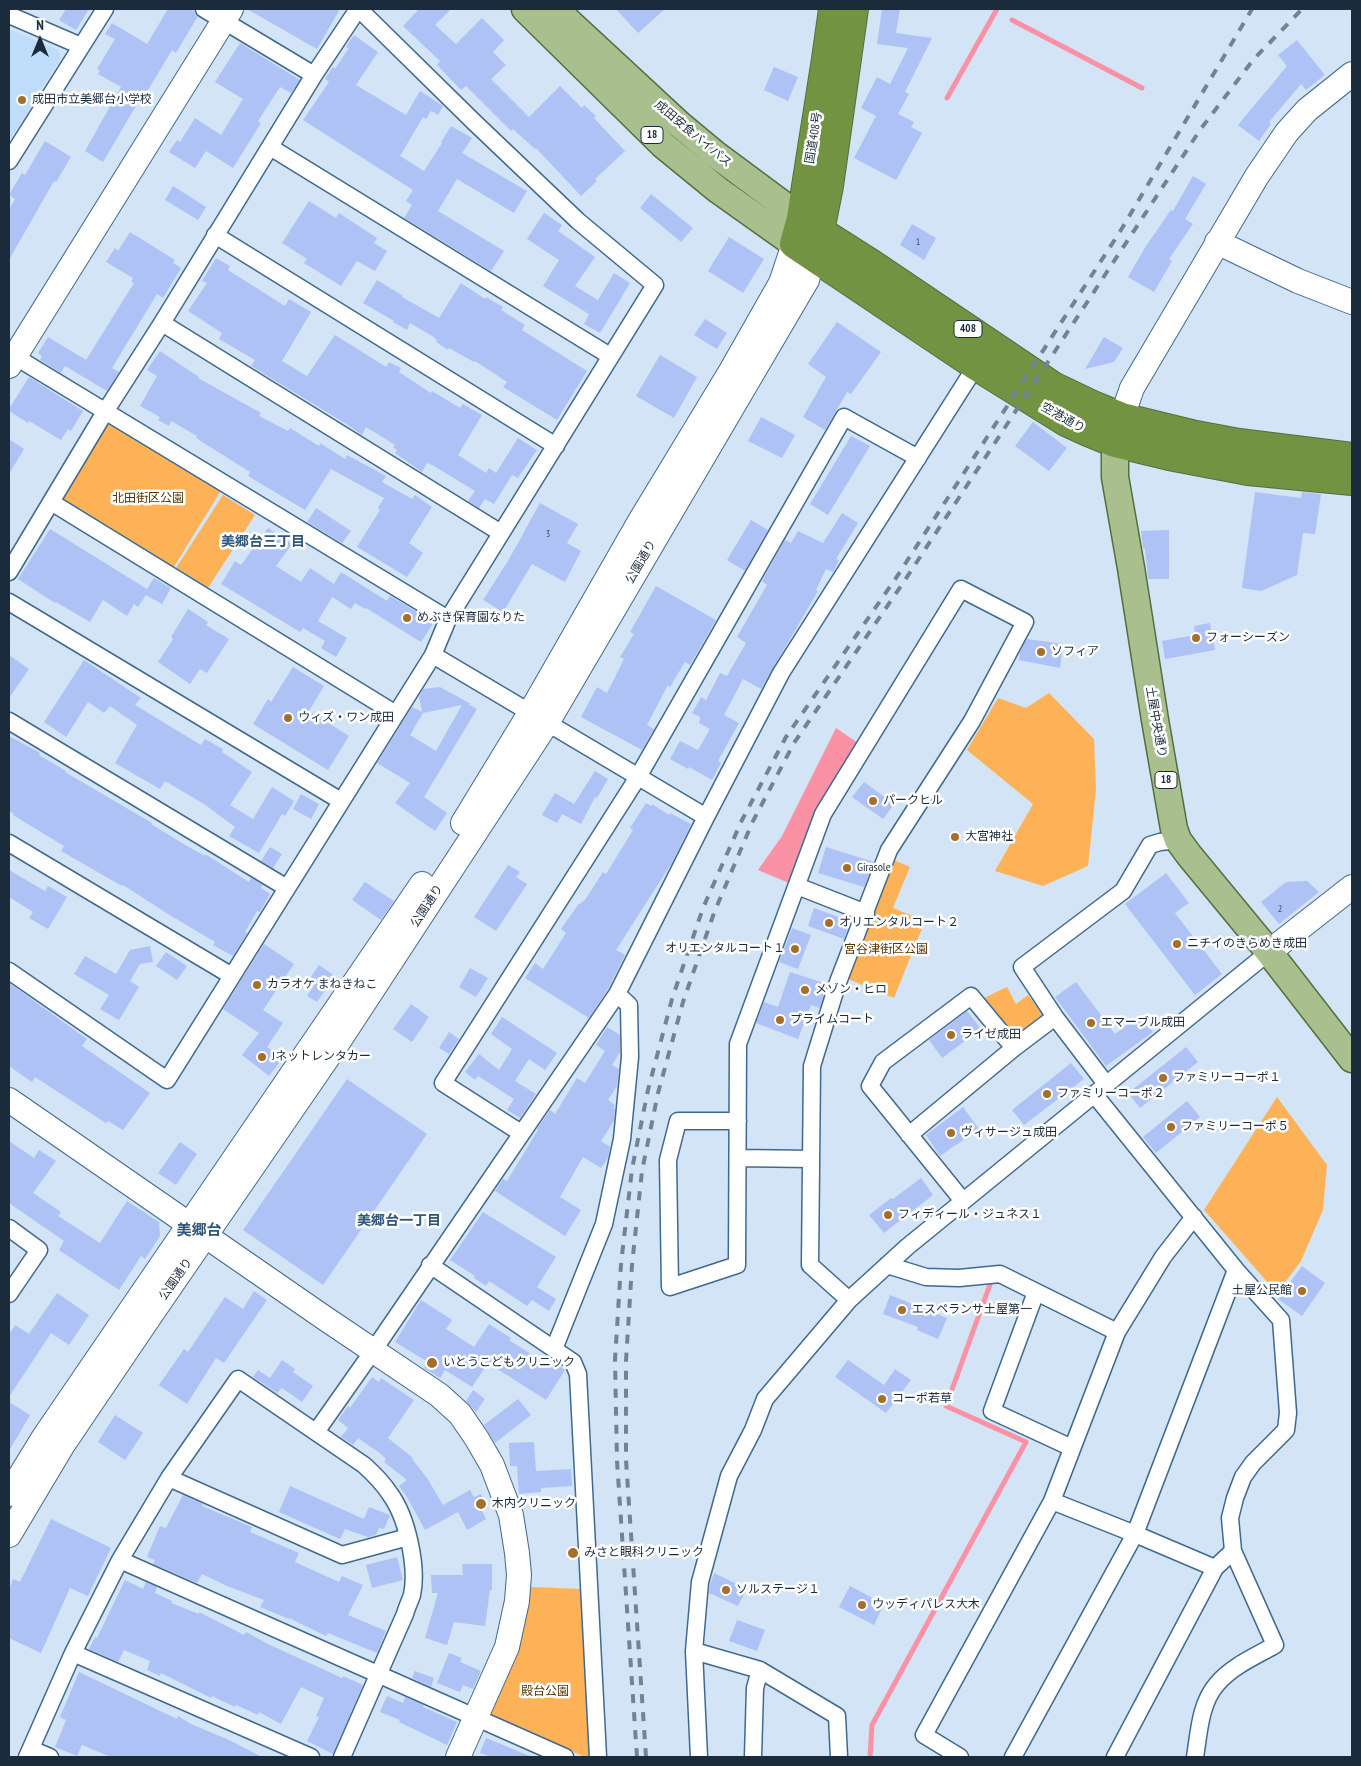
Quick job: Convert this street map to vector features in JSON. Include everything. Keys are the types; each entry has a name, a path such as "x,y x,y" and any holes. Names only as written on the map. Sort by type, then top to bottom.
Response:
{"highway":[{"name":"国道408号","path":"807,237 833,9"},
{"name":"国道408号","path":"807,237 829,186 854,9"},
{"name":"空港通り","path":"807,237 976,366 1066,422 1116,443 1158,454 1239,469 1352,482"},
{"name":"空港通り","path":"807,237 872,264 1053,386 1122,417 1161,428 1231,441 1352,457"}],"main road":[{"name":"成田安食バイパス","path":"525,9 663,145 718,190 807,237"},
{"name":"成田安食バイパス","path":"555,9 807,237"},
{"name":"土屋中央通り","path":"1122,417 1116,443 1115,477 1174,829 1178,840 1189,855 1269,952 1352,1060"}],"street":[{"path":"9,161 105,9"},
{"path":"9,572 105,412 162,324 314,75 358,9 578,221 655,285 448,619 433,655 167,1080 9,971"},
{"path":"314,75 220,13 10,358 105,412 448,619"},
{"path":"9,15 81,46"},
{"path":"1122,417 1132,388 1256,176 1286,132 1307,110 1352,74"},
{"path":"270,147 610,356"},
{"path":"215,235 556,446"},
{"name":"公園通り","path":"9,1494 44,1437 337,1044 807,280 807,237"},
{"path":"1217,242 1298,281 1352,302"},
{"path":"162,324 501,534"},
{"path":"316,1432 617,994 706,816 781,673 976,366"},
{"path":"521,1133 443,1083 638,776 844,417 918,458"},
{"path":"51,502 396,714"},
{"path":"738,1121 678,1121 668,1160 670,1287 737,1265 738,1158 738,1121 738,1044 823,814 961,589 1025,622 972,721 889,850 838,982 812,1066 810,1265 849,1300"},
{"path":"9,602 341,801"},
{"path":"433,655 706,816"},
{"path":"9,721 287,888"},
{"path":"1178,840 1150,845 1123,891 1022,967 1100,1089 1194,1217 1236,1270 1281,1320 1288,1412 1286,1430 1253,1462 1235,1498 1230,1518 1233,1551 1275,1645 1234,1669 1217,1684 1206,1702 1200,1723 1195,1757"},
{"path":"9,843 232,976"},
{"path":"797,886 866,913"},
{"path":"699,1757 694,1651 700,1582 729,1476 753,1430 765,1399 849,1300 907,1247 1269,952 1352,887"},
{"path":"554,1349 604,1224 622,1139 630,1056 629,1005 617,994"},
{"path":"963,1201 870,1086 883,1062 971,996 1014,1048"},
{"path":"909,1135 1014,1048 1055,1017"},
{"path":"9,1100 439,1395 460,1414 478,1439 492,1465 510,1515 519,1575 517,1601 507,1647 458,1757"},
{"path":"738,1158 811,1159"},
{"path":"960,1757 924,1735 1052,1501 1117,1332 1163,1257 1194,1217"},
{"path":"9,1228 39,1250 9,1294"},
{"name":"公園通り","path":"9,1535 68,1438 150,1316 198,1230"},
{"path":"430,1265 573,1362 578,1374 598,1757"},
{"path":"887,1265 926,1277 959,1278 1000,1274 1117,1332"},
{"path":"1013,1757 1135,1534 1236,1270"},
{"path":"1036,1292 992,1412 1072,1448"},
{"path":"50,1757 29,1753 73,1653 120,1560 170,1478 238,1379 364,1465 380,1480 391,1495 400,1510 408,1537 412,1557 412,1594 406,1614 342,1757"},
{"path":"170,1478 342,1555 408,1537"},
{"path":"1052,1501 1214,1568"},
{"path":"1115,1757 1214,1568 1233,1551"},
{"path":"120,1560 565,1757"},
{"path":"694,1651 760,1670 837,1716 839,1757"},
{"path":"73,1653 311,1757"},
{"path":"753,1757 755,1688 760,1670"}],"shaded area":[{"name":"成田市立美郷台小学校","path":"9,29 58,50 61,58 9,141"},
{"path":"836,728 858,743 789,883 758,870 782,836"}],"green space":[{"name":"北田街区公園","path":"105,412 225,484 169,575 53,503"},
{"path":"223,495 255,515 208,588 176,568"},
{"path":"1049,693 1094,739 1096,790 1088,866 1043,886 995,871 1033,804 967,750 998,698 1026,708"},
{"name":"宮谷津街区公園","path":"894,860 910,867 893,908 925,921 894,998 846,978"},
{"path":"1007,987 1016,1004 1028,995 1045,1017 1015,1040 984,998"},
{"path":"1277,1097 1327,1165 1323,1210 1301,1261 1277,1293 1204,1210"},
{"name":"殿台公園","path":"531,1587 582,1589 592,1754 585,1757 493,1717 491,1710 516,1655"}],"building":[{"path":"66,9 89,9 76,30 59,20"},
{"path":"168,9 191,9 198,16 176,53 172,50 142,100 140,99 103,162 85,151 121,87 98,74 100,70 97,69 115,39 105,34 112,23 147,44"},
{"path":"247,9 340,9 317,49"},
{"path":"419,9 451,9 435,25 456,44 482,18 504,40 493,52 506,65 491,79 529,117 560,86 582,108 584,105 596,116 594,118 625,151 595,179 597,181 581,196 536,148 513,129 511,131 466,86 461,90 437,65 440,61 403,26"},
{"path":"616,9 665,9 638,33"},
{"path":"882,9 900,9 896,33 932,38 905,92 909,94 898,114 914,122 911,127 922,133 896,180 854,158 876,116 861,108 877,77 890,84 908,48 877,44"},
{"path":"354,35 378,52 356,85 406,115 420,91 443,106 438,115 431,111 426,119 423,117 400,156 424,171 451,126 472,138 462,153 527,191 514,213 457,179 438,211 504,251 491,271 404,218 412,205 406,201 413,190 303,120 329,82 325,79 333,67 335,69 349,48 346,47"},
{"path":"1297,40 1325,75 1306,90 1301,84 1269,122 1271,124 1259,141 1238,125 1287,66 1278,55"},
{"path":"240,43 300,80 291,93 280,87 258,121 261,123 233,168 206,151 195,168 169,152 177,140 180,142 195,118 221,135 243,99 215,82"},
{"path":"774,67 798,77 788,101 764,90"},
{"path":"45,141 71,157 56,182 54,181 9,260 9,210 15,199 9,195 22,173 25,175"},
{"path":"1193,176 1206,184 1185,219 1193,224 1169,259 1172,261 1154,292 1128,277 1146,246 1171,210 1173,211"},
{"path":"173,186 206,207 198,220 165,200"},
{"path":"651,194 693,228 681,242 640,208"},
{"path":"309,201 336,218 339,213 377,238 374,243 387,251 375,271 357,261 341,286 304,263 307,259 282,243"},
{"path":"544,213 562,225 558,231 595,257 575,286 598,300 614,273 630,283 600,333 584,324 589,314 543,286 559,260 527,239"},
{"path":"912,224 936,238 924,260 900,245"},
{"path":"130,232 175,260 173,263 181,268 163,298 157,294 112,368 119,372 107,391 65,366 61,373 40,360 42,356 38,353 48,337 86,360 134,283 131,282 133,278 106,262 115,248 118,251"},
{"path":"729,237 764,259 743,293 708,271"},
{"path":"216,258 230,266 228,270 285,306 289,299 311,312 282,361 307,376 335,335 386,367 389,362 401,368 399,372 431,393 432,391 460,408 463,404 482,415 458,455 486,473 489,468 496,473 518,438 537,450 518,478 512,475 494,504 485,499 479,508 468,501 475,491 427,463 422,472 395,453 397,450 393,447 395,445 366,427 362,435 251,366 255,360 219,339 222,333 188,311 207,283 202,281"},
{"path":"377,280 439,318 461,283 485,299 486,297 503,307 501,310 525,325 522,330 587,371 557,420 503,387 507,382 475,361 449,348 448,350 436,342 437,340 432,336 410,323 407,330 363,303"},
{"path":"705,319 727,333 717,349 694,335"},
{"path":"837,322 881,352 851,394 847,392 825,430 803,417 826,377 808,364"},
{"path":"1104,337 1123,348 1114,362 1085,369"},
{"path":"160,351 198,378 261,413 259,416 288,431 290,428 319,446 320,443 345,459 347,455 386,476 382,482 412,499 415,495 432,507 409,543 423,553 407,577 357,547 380,510 378,508 384,498 331,469 305,510 248,476 250,472 196,438 197,436 171,421 169,426 158,420 160,417 140,406 157,376 147,370"},
{"path":"660,355 697,377 674,418 636,396"},
{"path":"29,377 83,411 71,431 68,429 61,440 9,411"},
{"path":"761,417 795,435 782,458 748,441"},
{"path":"1033,422 1067,448 1049,471 1015,446"},
{"path":"851,436 870,446 828,515 810,504"},
{"path":"9,439 24,449 9,474"},
{"path":"1255,492 1301,498 1302,492 1321,494 1315,534 1303,533 1297,575 1261,591 1242,588"},
{"path":"540,503 578,524 567,543 581,551 565,582 532,564 503,612 483,600 508,561"},
{"path":"316,508 351,531 342,543 307,522"},
{"path":"842,513 858,523 836,559 839,560 833,572 826,569 816,590 818,591 761,689 743,679 724,715 739,723 718,761 721,763 712,780 670,759 680,741 698,750 710,729 699,723 700,717 692,713 701,697 706,700 720,673 727,676 746,643 737,637 767,585 762,581 785,540 791,543 798,531 823,543"},
{"path":"751,520 768,530 745,571 727,560"},
{"path":"268,528 292,544 276,566 301,582 310,568 334,584 341,572 387,601 390,596 434,622 421,642 366,608 355,603 351,609 332,597 318,621 347,638 336,657 321,648 325,641 303,628 300,632 221,584 235,561 241,565"},
{"path":"50,529 147,589 154,578 171,588 162,604 146,595 138,607 134,604 127,616 103,600 90,622 55,603 18,579"},
{"path":"1169,530 1169,579 1148,579 1141,531"},
{"path":"656,586 716,620 690,665 685,662 670,687 668,685 647,725 654,729 642,750 581,717 597,687 607,693 624,659 620,657 634,634 630,632"},
{"path":"188,609 208,622 206,625 229,639 207,673 200,669 190,684 158,662 173,639 171,637"},
{"name":"フォーシーズン","path":"1210,623 1215,650 1165,659 1162,641 1195,635 1194,626"},
{"name":"ソフィア","path":"1027,639 1063,644 1060,668 1019,660 1020,652"},
{"path":"9,655 29,669 9,698"},
{"path":"84,660 141,698 135,705 201,745 205,739 223,749 222,752 252,772 230,805 253,819 272,787 294,801 285,816 282,814 259,853 229,836 235,827 204,804 165,781 160,789 115,763 137,725 110,706 104,713 88,702 66,737 44,722"},
{"name":"ウィズ・ワン成田","path":"293,667 324,686 309,711 349,736 328,770 253,724 268,699 271,702"},
{"path":"440,687 477,709 424,797 447,813 435,831 395,803 410,783 377,763 412,707 422,712 419,697 423,689","holes":["462,705 436,751 410,735 423,713"]},
{"path":"9,736 40,753 39,755 65,772 152,823 187,846 205,856 205,854 249,882 251,878 263,885 261,888 270,894 260,912 257,911 245,932 247,933 233,956 213,945 215,942 123,885 61,851 64,846 13,815 9,811"},
{"path":"595,771 608,779 597,798 595,797 581,824 562,814 557,823 542,815 555,793 574,804"},
{"name":"パークヒル","path":"864,782 894,804 883,819 852,797"},
{"path":"301,794 319,804 311,819 293,809"},
{"path":"646,803 651,806 652,804 669,815 670,813 691,824 673,861 616,950 625,955 608,989 589,1018 525,978 535,963 543,969 566,933 561,929 578,905 585,900 603,872 606,874 633,830 630,828"},
{"path":"270,847 282,854 273,868 261,861"},
{"name":"Girasole","path":"826,847 874,862 864,887 818,873"},
{"path":"508,865 520,872 516,877 527,884 496,931 474,917"},
{"path":"9,870 45,891 48,886 67,897 48,929 29,918 33,912 9,897"},
{"name":"ニチイのきらめき成田","path":"1166,873 1189,903 1175,913 1222,974 1195,995 1125,904"},
{"path":"1307,881 1319,892 1279,924 1261,902 1286,882"},
{"path":"365,882 394,901 381,920 352,900"},
{"name":"オリエンタルコート２","path":"814,908 850,921 844,939 808,926"},
{"name":"オリエンタルコート１","path":"792,928 811,935 798,969 779,962"},
{"name":"カラオケ まねきねこ","path":"264,944 294,964 263,1010 283,1023 267,1047 282,1059 269,1076 242,1055 259,1033 223,1009"},
{"path":"150,946 153,962 140,964 130,981 139,987 119,1020 100,1009 109,995 74,974 85,956 116,974 130,950"},
{"path":"166,952 187,966 177,980 156,966"},
{"path":"319,965 335,976 317,1002 307,996 317,981 311,977"},
{"path":"470,968 488,978 476,997 459,987"},
{"path":"790,972 827,984 820,1008 811,1005 798,1039 756,1023 764,1002 778,1007"},
{"name":"エマーブル成田","path":"1076,982 1115,1034 1140,1015 1153,1032 1106,1066 1055,997"},
{"path":"9,983 87,1039 82,1046 150,1093 123,1130 108,1121 106,1123 35,1077 32,1082 9,1066"},
{"path":"411,1004 429,1017 412,1042 393,1029"},
{"name":"ライゼ成田","path":"967,1011 981,1029 942,1058 929,1040"},
{"path":"502,1017 557,1053 545,1070 529,1059 515,1081 536,1094 520,1118 507,1110 514,1099 478,1076 475,1080 465,1072 479,1054 499,1070 512,1049 491,1034"},
{"path":"607,1027 620,1035 620,1052 612,1065 619,1069 617,1086 608,1100 615,1105 613,1108 615,1109 614,1121 601,1141 610,1147 608,1158 601,1168 583,1157 560,1197 581,1210 565,1236 495,1191 503,1179 507,1181 550,1110 555,1114 577,1078 585,1083 605,1051 596,1045"},
{"path":"449,1032 459,1039 449,1054 439,1048"},
{"name":"ファミリーコーポ１","path":"1186,1047 1198,1062 1140,1108 1128,1093"},
{"name":"ファミリーコーポ２","path":"1071,1063 1084,1079 1024,1125 1012,1110"},
{"path":"347,1079 427,1134 323,1285 243,1230"},
{"name":"ファミリーコーポ５","path":"1187,1101 1200,1117 1156,1153 1143,1137"},
{"name":"ヴィサージュ成田","path":"963,1107 979,1129 940,1156 926,1135"},
{"path":"9,1141 34,1158 39,1150 56,1161 33,1193 61,1212 58,1216 100,1243 127,1201 159,1222 160,1236 145,1259 141,1256 119,1290 59,1250 64,1241 9,1203"},
{"path":"180,1142 197,1154 176,1185 158,1173"},
{"path":"921,1178 933,1195 884,1233 869,1215"},
{"path":"483,1212 556,1257 537,1287 556,1299 549,1311 532,1300 527,1306 489,1281 486,1286 474,1278 475,1276 450,1260"},
{"name":"土屋公民館","path":"1302,1266 1325,1283 1302,1316 1278,1299"},
{"path":"254,1291 267,1300 224,1363 216,1358 187,1404 159,1385 184,1349 188,1352 225,1297 243,1309"},
{"path":"57,1293 89,1315 69,1345 51,1333 9,1397 9,1335 15,1325 29,1334"},
{"path":"890,1295 947,1318 938,1339 917,1330 918,1327 883,1314"},
{"path":"421,1300 452,1320 446,1329 474,1347 489,1324 511,1338 509,1340 545,1363 548,1359 565,1370 546,1400 488,1363 472,1387 445,1370 440,1378 424,1368 428,1362 395,1342"},
{"path":"282,1360 295,1369 293,1372 313,1386 302,1402 282,1388 277,1393 253,1377 258,1370 270,1378"},
{"name":"コーポ若草","path":"848,1360 884,1385 895,1369 911,1380 886,1413 835,1377"},
{"path":"372,1377 379,1382 381,1378 414,1400 388,1438 413,1458 443,1505 470,1490 474,1497 481,1494 488,1508 482,1511 486,1519 467,1530 458,1512 425,1530 399,1486 407,1480 384,1462 386,1459 381,1454 358,1438 353,1445 341,1437 348,1428 338,1420 348,1406 350,1408"},
{"path":"473,1390 485,1399 476,1412 466,1401"},
{"path":"518,1399 531,1415 495,1443 484,1425"},
{"path":"9,1402 30,1415 9,1451"},
{"path":"115,1415 143,1433 125,1460 98,1442"},
{"path":"534,1442 536,1471 571,1469 572,1486 541,1488 541,1492 519,1494 517,1466 510,1466 509,1443"},
{"path":"290,1486 364,1519 369,1507 390,1515 384,1529 379,1528 376,1535 368,1537 345,1529 340,1539 279,1512"},
{"path":"183,1495 203,1504 202,1506 252,1527 250,1532 299,1553 295,1562 339,1582 342,1576 363,1585 348,1615 386,1631 377,1653 328,1633 326,1636 289,1618 260,1607 264,1600 202,1574 197,1583 153,1564 155,1560 147,1557 160,1526 166,1528"},
{"path":"51,1519 111,1548 88,1596 70,1588 41,1653 9,1638 9,1590 13,1579 20,1582"},
{"path":"397,1557 403,1580 372,1588 366,1565"},
{"path":"462,1564 492,1564 492,1590 490,1590 485,1626 454,1622 447,1645 425,1638 438,1593 432,1593 431,1575 463,1575"},
{"name":"ソルステージ１","path":"714,1573 747,1589 738,1606 709,1593"},
{"path":"125,1580 143,1589 146,1582 157,1587 155,1593 172,1601 171,1603 199,1614 199,1612 244,1635 246,1632 342,1678 343,1676 363,1685 333,1754 307,1741 319,1717 316,1716 324,1698 301,1687 281,1724 259,1712 258,1715 212,1696 211,1698 161,1673 160,1676 147,1670 150,1661 124,1650 118,1662 89,1649 95,1637 97,1638"},
{"name":"ウッディパレス大木","path":"850,1586 884,1604 874,1625 839,1607"},
{"path":"737,1620 765,1630 757,1651 729,1641"},
{"path":"449,1653 462,1658 460,1662 481,1671 473,1689 463,1685 460,1692 437,1683"},
{"path":"415,1671 434,1678 431,1687 412,1678"},
{"path":"79,1672 177,1719 178,1716 262,1757 111,1757 82,1745 77,1756 55,1747 66,1720 60,1717"},
{"path":"387,1696 403,1703 405,1697 457,1722 447,1745 399,1722 400,1720 380,1712"},
{"path":"486,1738 532,1757 491,1757 480,1753"}],"waterway":[{"path":"947,98 997,9"},
{"path":"1012,20 1142,88"},
{"path":"870,1757 872,1725 1026,1442 946,1406 992,1279"}],"railway":[{"path":"637,1757 617,1461 615,1360 621,1264 632,1169 648,1090 672,999 703,908 742,820 786,737 896,578 1121,230 1252,9"},
{"path":"646,1757 626,1460 626,1361 632,1265 642,1171 658,1093 683,1002 714,913 752,823 794,743 903,583 1200,130 1253,60 1302,9"}],"place":[{"name":"成田市立美郷台小学校","path":"22,100"},
{"name":"めぶき保育園なりた","path":"407,618"},
{"name":"フォーシーズン","path":"1196,638"},
{"name":"ソフィア","path":"1041,652"},
{"name":"ウィズ・ワン成田","path":"288,718"},
{"name":"パークヒル","path":"873,801"},
{"name":"大宮神社","path":"955,837"},
{"name":"Girasole","path":"847,868"},
{"name":"オリエンタルコート２","path":"829,923"},
{"name":"ニチイのきらめき成田","path":"1177,944"},
{"name":"オリエンタルコート１","path":"795,949"},
{"name":"カラオケ まねきねこ","path":"257,985"},
{"name":"メゾン・ヒロ","path":"805,990"},
{"name":"プライムコート","path":"780,1020"},
{"name":"エマーブル成田","path":"1091,1023"},
{"name":"ライゼ成田","path":"951,1035"},
{"name":"Jネットレンタカー","path":"262,1057"},
{"name":"ファミリーコーポ１","path":"1163,1078"},
{"name":"ファミリーコーポ２","path":"1047,1094"},
{"name":"ファミリーコーポ５","path":"1171,1127"},
{"name":"ヴィサージュ成田","path":"951,1133"},
{"name":"フィディール・ジュネス１","path":"888,1215"},
{"name":"土屋公民館","path":"1302,1291"},
{"name":"エスペランサ土屋第一","path":"902,1310"},
{"name":"いとうこどもクリニック","path":"432,1363"},
{"name":"コーポ若草","path":"882,1399"},
{"name":"木内クリニック","path":"481,1504"},
{"name":"みさと眼科クリニック","path":"573,1553"},
{"name":"ソルステージ１","path":"726,1590"},
{"name":"ウッディパレス大木","path":"862,1605"}],"district":[{"name":"美郷台三丁目","path":"263,542"},
{"name":"美郷台一丁目","path":"399,1221"},
{"name":"美郷台","path":"199,1231"}]}
